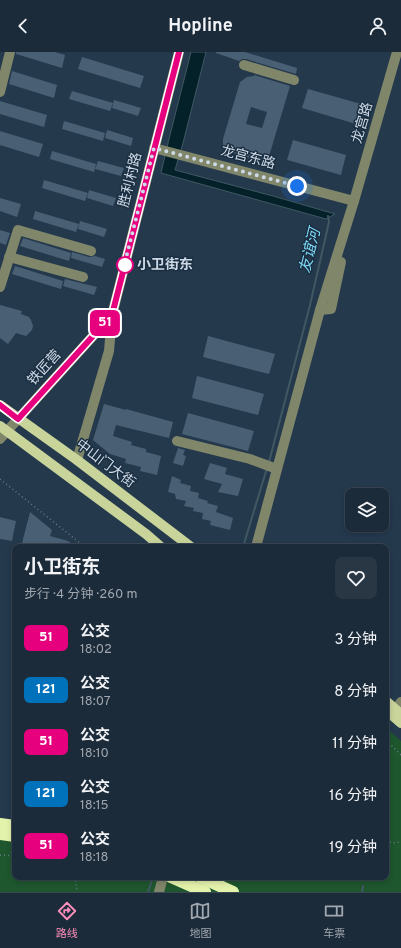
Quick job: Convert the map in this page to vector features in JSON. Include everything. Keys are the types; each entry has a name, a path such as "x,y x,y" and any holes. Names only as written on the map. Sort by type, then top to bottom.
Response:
{"highway":[{"path":"0,824 12,826"},
{"path":"0,834 12,836"},
{"path":"178,880 205,892"},
{"path":"207,880 233,892"}],"main road":[{"name":"中山门大街","path":"0,405 77,460 187,544"},
{"path":"4,428 158,544"},
{"path":"395,710 401,723"}],"street":[{"path":"0,92 10,52"},
{"name":"胜利村路","path":"77,460 109,351 112,315 159,150 179,52"},
{"name":"龙宫路","path":"257,544 275,468 320,310 398,52"},
{"path":"244,65 294,80"},
{"name":"龙宫东路","path":"159,150 354,201"},
{"path":"0,285 18,230 91,251"},
{"path":"10,257 83,277"},
{"name":"铁匠营","path":"0,439 4,428 18,419 112,315"},
{"path":"176,440 250,459 275,468"},
{"path":"159,892 162,880"}],"path":[{"path":"0,479 81,544"},
{"path":"389,743 401,755"},
{"path":"389,842 401,842"},
{"path":"0,855 12,856"},
{"path":"75,880 77,892"}],"green space":[{"path":"389,731 401,741 401,892 0,892 0,839 12,841 12,880 389,880"}],"water":[{"path":"191,52 206,52 175,170 335,214 326,219 161,173"}],"building":[{"path":"16,52 55,52 65,55 62,68 16,54"},
{"path":"216,52 245,52 297,68 296,74 246,59 239,61"},
{"path":"82,57 144,76 140,88 78,69"},
{"path":"12,71 57,85 54,98 9,84"},
{"path":"254,76 290,86 267,163 230,152 223,147 223,139 240,82 247,77","holes":["251,107 267,112 262,128 246,124"]},
{"path":"308,89 361,104 356,124 302,108"},
{"path":"72,91 113,103 110,111 69,99"},
{"path":"114,100 141,108 138,116 112,108"},
{"path":"0,101 47,115 44,127 0,114"},
{"path":"64,121 105,133 103,141 62,129"},
{"path":"107,130 133,138 131,146 105,138"},
{"path":"0,131 43,144 39,157 0,145"},
{"path":"293,140 346,155 341,175 287,160"},
{"path":"52,151 96,164 94,172 50,159"},
{"path":"98,161 124,168 121,176 95,169"},
{"path":"44,180 88,193 85,201 42,188"},
{"path":"89,190 116,198 113,206 87,198"},
{"path":"0,198 21,204 17,217 0,211"},
{"path":"35,211 79,224 76,232 33,219"},
{"path":"80,221 107,229 104,237 78,229"},
{"path":"0,230 10,233 6,245 0,243"},
{"path":"23,238 71,253 69,261 20,246"},
{"path":"72,252 89,257 95,256 105,259 102,267 71,258"},
{"path":"15,266 63,281 61,289 12,274"},
{"path":"65,279 97,287 94,295 63,286"},
{"path":"0,305 22,311 21,314 29,317 31,320 33,326 32,330 26,336 16,333 8,344 0,338"},
{"path":"208,336 275,354 269,374 203,357"},
{"path":"197,376 264,394 258,415 192,398"},
{"path":"104,404 173,422 169,438 116,425 113,436 132,442 131,445 146,449 146,452 161,456 157,475 140,471 141,467 125,463 126,459 110,454 93,440"},
{"path":"188,413 254,431 248,451 182,434"},
{"path":"178,448 185,450 183,455 186,456 183,466 173,463"},
{"path":"210,463 227,468 225,474 243,479 238,496 218,492 222,484 204,479"},
{"path":"172,476 181,480 180,483 191,486 190,491 199,493 198,498 208,501 207,503 218,506 216,512 233,518 230,530 210,525 211,521 202,519 203,513 193,511 194,508 184,506 186,501 176,499 175,494 168,492"},
{"path":"30,512 52,530 50,536 68,541 72,544 22,544"},
{"path":"0,517 16,521 12,541 0,539"}],"waterway":[{"name":"友谊河","path":"269,462 310,305 329,222 328,216"},
{"name":"友谊河","path":"244,544 267,468"},
{"name":"友谊河","path":"148,892 152,880"},
{"path":"362,892 363,886"}],"bus line":[{"name":"51","path":"0,405 18,419 112,315 179,52"}],"place":[{"name":"小卫街东","path":"125,265"}],"route":[{"path":"125,265 123,270 154,148 297,186"}]}
